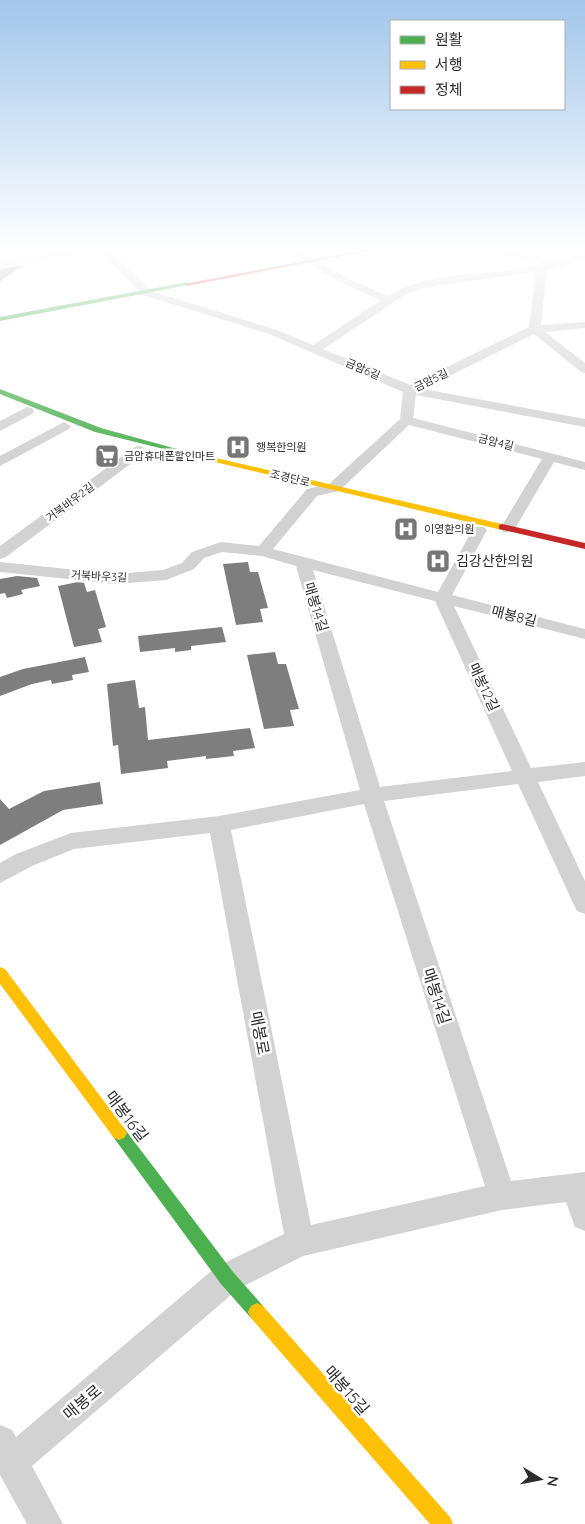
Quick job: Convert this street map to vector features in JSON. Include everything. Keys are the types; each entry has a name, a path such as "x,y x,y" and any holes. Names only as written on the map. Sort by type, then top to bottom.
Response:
{"street":[{"name":"금암6길","path":"229,318 274,332 410,390 585,423"},
{"path":"316,349 362,318"},
{"path":"536,318 535,329 585,369"},
{"name":"금암5길","path":"406,420 410,390 535,329 585,325"},
{"name":"조경단로","path":"0,391 98,430 334,488 585,546"},
{"name":"조경단로","path":"0,400 64,426 140,450 312,492 585,554"},
{"path":"0,427 27,412"},
{"path":"263,550 312,492 334,488 406,420"},
{"name":"금암4길","path":"406,420 585,466"},
{"path":"0,462 64,426"},
{"name":"거북바우2길","path":"0,554 140,450"},
{"path":"508,529 551,456"},
{"path":"303,563 442,599 479,530"},
{"name":"거북바우3길","path":"0,567 116,579 166,575 188,566 198,555 220,547 263,550 303,563"},
{"name":"매봉14길","path":"303,563 372,795 502,1196"},
{"name":"매봉8길","path":"442,599 585,634"},
{"name":"매봉12길","path":"442,599 585,904"},
{"path":"0,874 24,860 71,841 219,824 372,795 585,769"},
{"name":"매봉로","path":"219,824 300,1242"},
{"name":"매봉16길","path":"0,973 227,1278"},
{"path":"580,1187 585,1217"},
{"name":"매봉로","path":"6,1452 227,1278 300,1242 502,1196 580,1187"},
{"name":"매봉15길","path":"227,1278 443,1524"},
{"path":"6,1452 46,1524"}],"building":[{"path":"248,562 250,572 258,572 268,608 260,609 263,622 236,625 223,564"},
{"path":"17,576 37,578 40,586 21,590 23,594 7,598 5,593 0,594 0,579"},
{"path":"78,582 84,583 87,592 95,590 106,627 98,629 102,642 74,647 58,586"},
{"path":"222,627 226,642 191,646 191,650 175,652 175,648 140,652 138,636"},
{"path":"275,652 278,664 286,664 299,709 290,710 294,726 264,729 247,655"},
{"path":"85,657 89,672 72,675 73,680 52,684 51,680 32,684 0,696 0,677 23,669"},
{"path":"135,680 139,708 145,707 148,740 250,728 255,748 233,751 234,756 206,759 206,756 167,761 168,768 121,774 118,745 113,746 107,684"},
{"path":"100,782 103,804 63,810 0,845 0,799 9,809 44,791"}],"traffic: fast":[{"path":"0,319 5,318"},
{"path":"0,391 98,430 180,451"},
{"path":"119,1133 227,1278 257,1312"}],"traffic: slow":[{"path":"180,451 502,527"},
{"path":"0,973 119,1133"},
{"path":"257,1312 443,1524"}],"traffic: jam":[{"path":"502,527 585,546"}],"place":[{"name":"행복한의원","path":"238,447"},
{"name":"금암휴대폰할인마트","path":"107,456"},
{"name":"이영환의원","path":"406,529"},
{"name":"김강산한의원","path":"438,561"}]}
